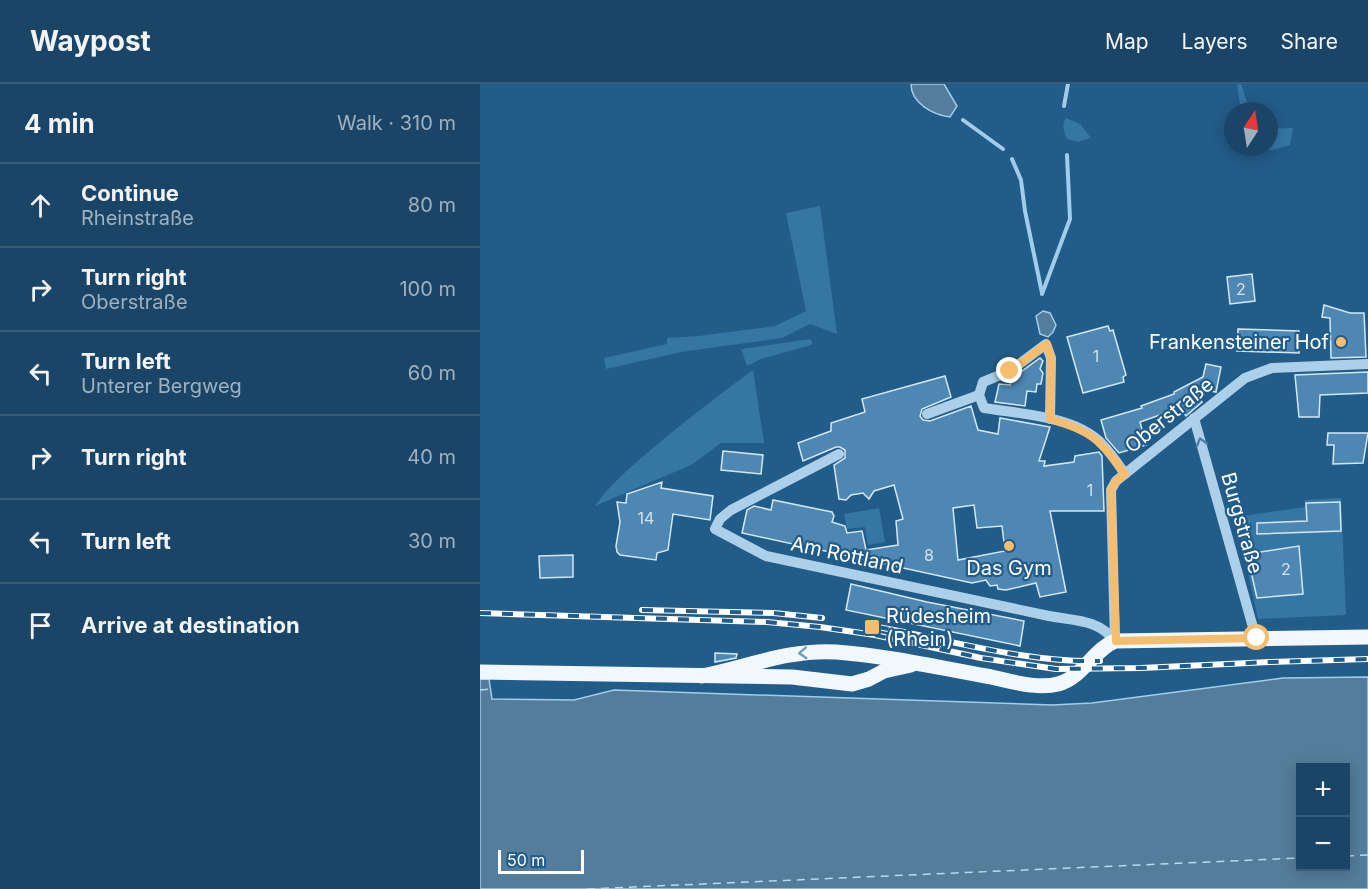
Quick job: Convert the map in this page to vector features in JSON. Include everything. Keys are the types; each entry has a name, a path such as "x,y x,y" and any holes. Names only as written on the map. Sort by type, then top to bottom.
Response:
{"main road":[{"path":"702,676 782,656 808,652 896,658 917,664 1024,683 1056,685 1074,676 1102,647 1116,641 1368,637"},
{"path":"480,672 792,677 852,684 895,668 917,664"}],"street":[{"path":"1050,419 1051,358 1047,344 1010,371 983,382 979,395 984,408 1050,419 1075,426 1094,436 1103,444 1125,474"},
{"name":"Oberstraße","path":"1116,641 1111,490 1116,481 1245,378 1272,368 1368,364"},
{"path":"927,414 979,395"},
{"name":"Burgstraße","path":"1194,418 1257,638"},
{"name":"Am Rottland","path":"839,454 730,510 720,519 715,529 766,556 1049,616 1094,623 1108,631 1116,641"}],"shaded area":[{"path":"911,84 944,84 957,106 950,117 937,114 924,107 915,97"},
{"path":"1237,84 1241,84 1247,102 1240,102"},
{"path":"1066,118 1080,124 1091,138 1078,142 1067,139 1063,126"},
{"path":"1293,128 1290,145 1278,149 1278,129"},
{"path":"820,206 837,334 810,324 782,338 681,352 606,369 604,358 667,344 667,338 775,326 806,311 786,213"},
{"path":"1043,311 1050,313 1056,325 1048,337 1040,334 1036,316"},
{"path":"810,339 813,343 811,345 761,359 747,366 741,349"},
{"path":"753,370 764,443 721,443 691,465 595,506 615,482 646,454 690,417"},
{"path":"1341,498 1346,615 1258,619 1236,517 1305,507 1305,500"},
{"path":"879,508 885,542 868,545 865,527 847,529 844,514"},
{"path":"1368,677 1368,889 480,889 480,679 489,679 492,699 574,700 614,690 1052,705 1092,703 1283,678"}],"building":[{"path":"1252,274 1255,301 1230,304 1227,277"},
{"path":"1324,305 1350,313 1364,313 1366,357 1331,358 1330,318 1322,317"},
{"path":"1108,326 1110,331 1113,330 1126,375 1123,377 1124,382 1083,393 1067,337"},
{"path":"1238,329 1299,331 1299,353 1237,351"},
{"path":"1040,358 1043,361 1040,369 1043,373 1041,384 1037,384 1036,392 1027,391 1025,406 995,402 999,384 1010,385 1011,379"},
{"path":"1206,364 1221,367 1216,392 1195,388 1202,402 1186,416 1180,408 1140,422 1146,445 1119,453 1106,438 1101,420 1142,408 1141,406 1174,394 1203,377"},
{"path":"1368,372 1368,393 1320,395 1319,417 1299,417 1295,375"},
{"path":"945,376 951,397 922,409 920,416 923,420 930,421 971,406 978,430 998,434 1000,418 1050,427 1039,461 1045,461 1044,466 1074,462 1075,456 1099,452 1102,456 1104,511 1050,511 1066,592 1040,597 1036,583 1006,590 998,589 997,585 990,586 986,580 972,583 742,533 747,510 754,506 771,510 773,500 832,512 834,516 832,522 845,526 847,533 862,531 866,550 898,545 896,521 903,519 894,485 874,491 869,499 863,493 851,495 846,500 839,499 834,465 845,458 845,450 836,447 803,461 798,443 831,431 831,423 865,412 862,399","holes":["974,505 977,528 1002,526 1005,551 958,560 953,508"]},
{"path":"1328,433 1368,433 1363,463 1333,464 1334,445 1327,445"},
{"path":"723,451 763,455 761,474 721,470"},
{"path":"662,482 661,488 713,496 710,520 673,514 668,550 657,553 656,560 620,555 616,546 620,522 617,502 626,503 627,494"},
{"path":"1340,502 1341,531 1257,534 1257,523 1307,521 1306,503"},
{"path":"1299,546 1303,594 1257,598 1247,554"},
{"path":"573,555 573,577 540,578 539,556"},
{"path":"851,584 1024,621 1020,646 846,610"},
{"path":"715,653 737,654 736,658 715,662"}],"waterway":[{"path":"1064,106 1068,84"},
{"path":"963,120 1003,149"},
{"path":"1042,294 1070,219 1067,155"},
{"path":"1012,159 1021,180 1042,293"}],"ferry route":[{"path":"480,690 490,689"},
{"path":"1350,856 1368,855"},
{"path":"587,889 1296,858"}],"railway":[{"path":"642,610 774,613 822,618"},
{"path":"480,613 767,622 820,627 875,635 981,658 1056,669 1368,659"},
{"path":"878,627 1017,655 1073,661 1100,661"}],"place":[{"name":"Frankensteiner Hof","path":"1341,342"},
{"name":"Das Gym","path":"1009,546"},
{"name":"Rüdesheim (Rhein)","path":"872,627"}],"route":[{"path":"1010,371 1047,344 1051,358 1050,419 1075,426 1094,436 1103,444 1125,474 1116,481 1111,490 1116,641 1257,638"}]}
